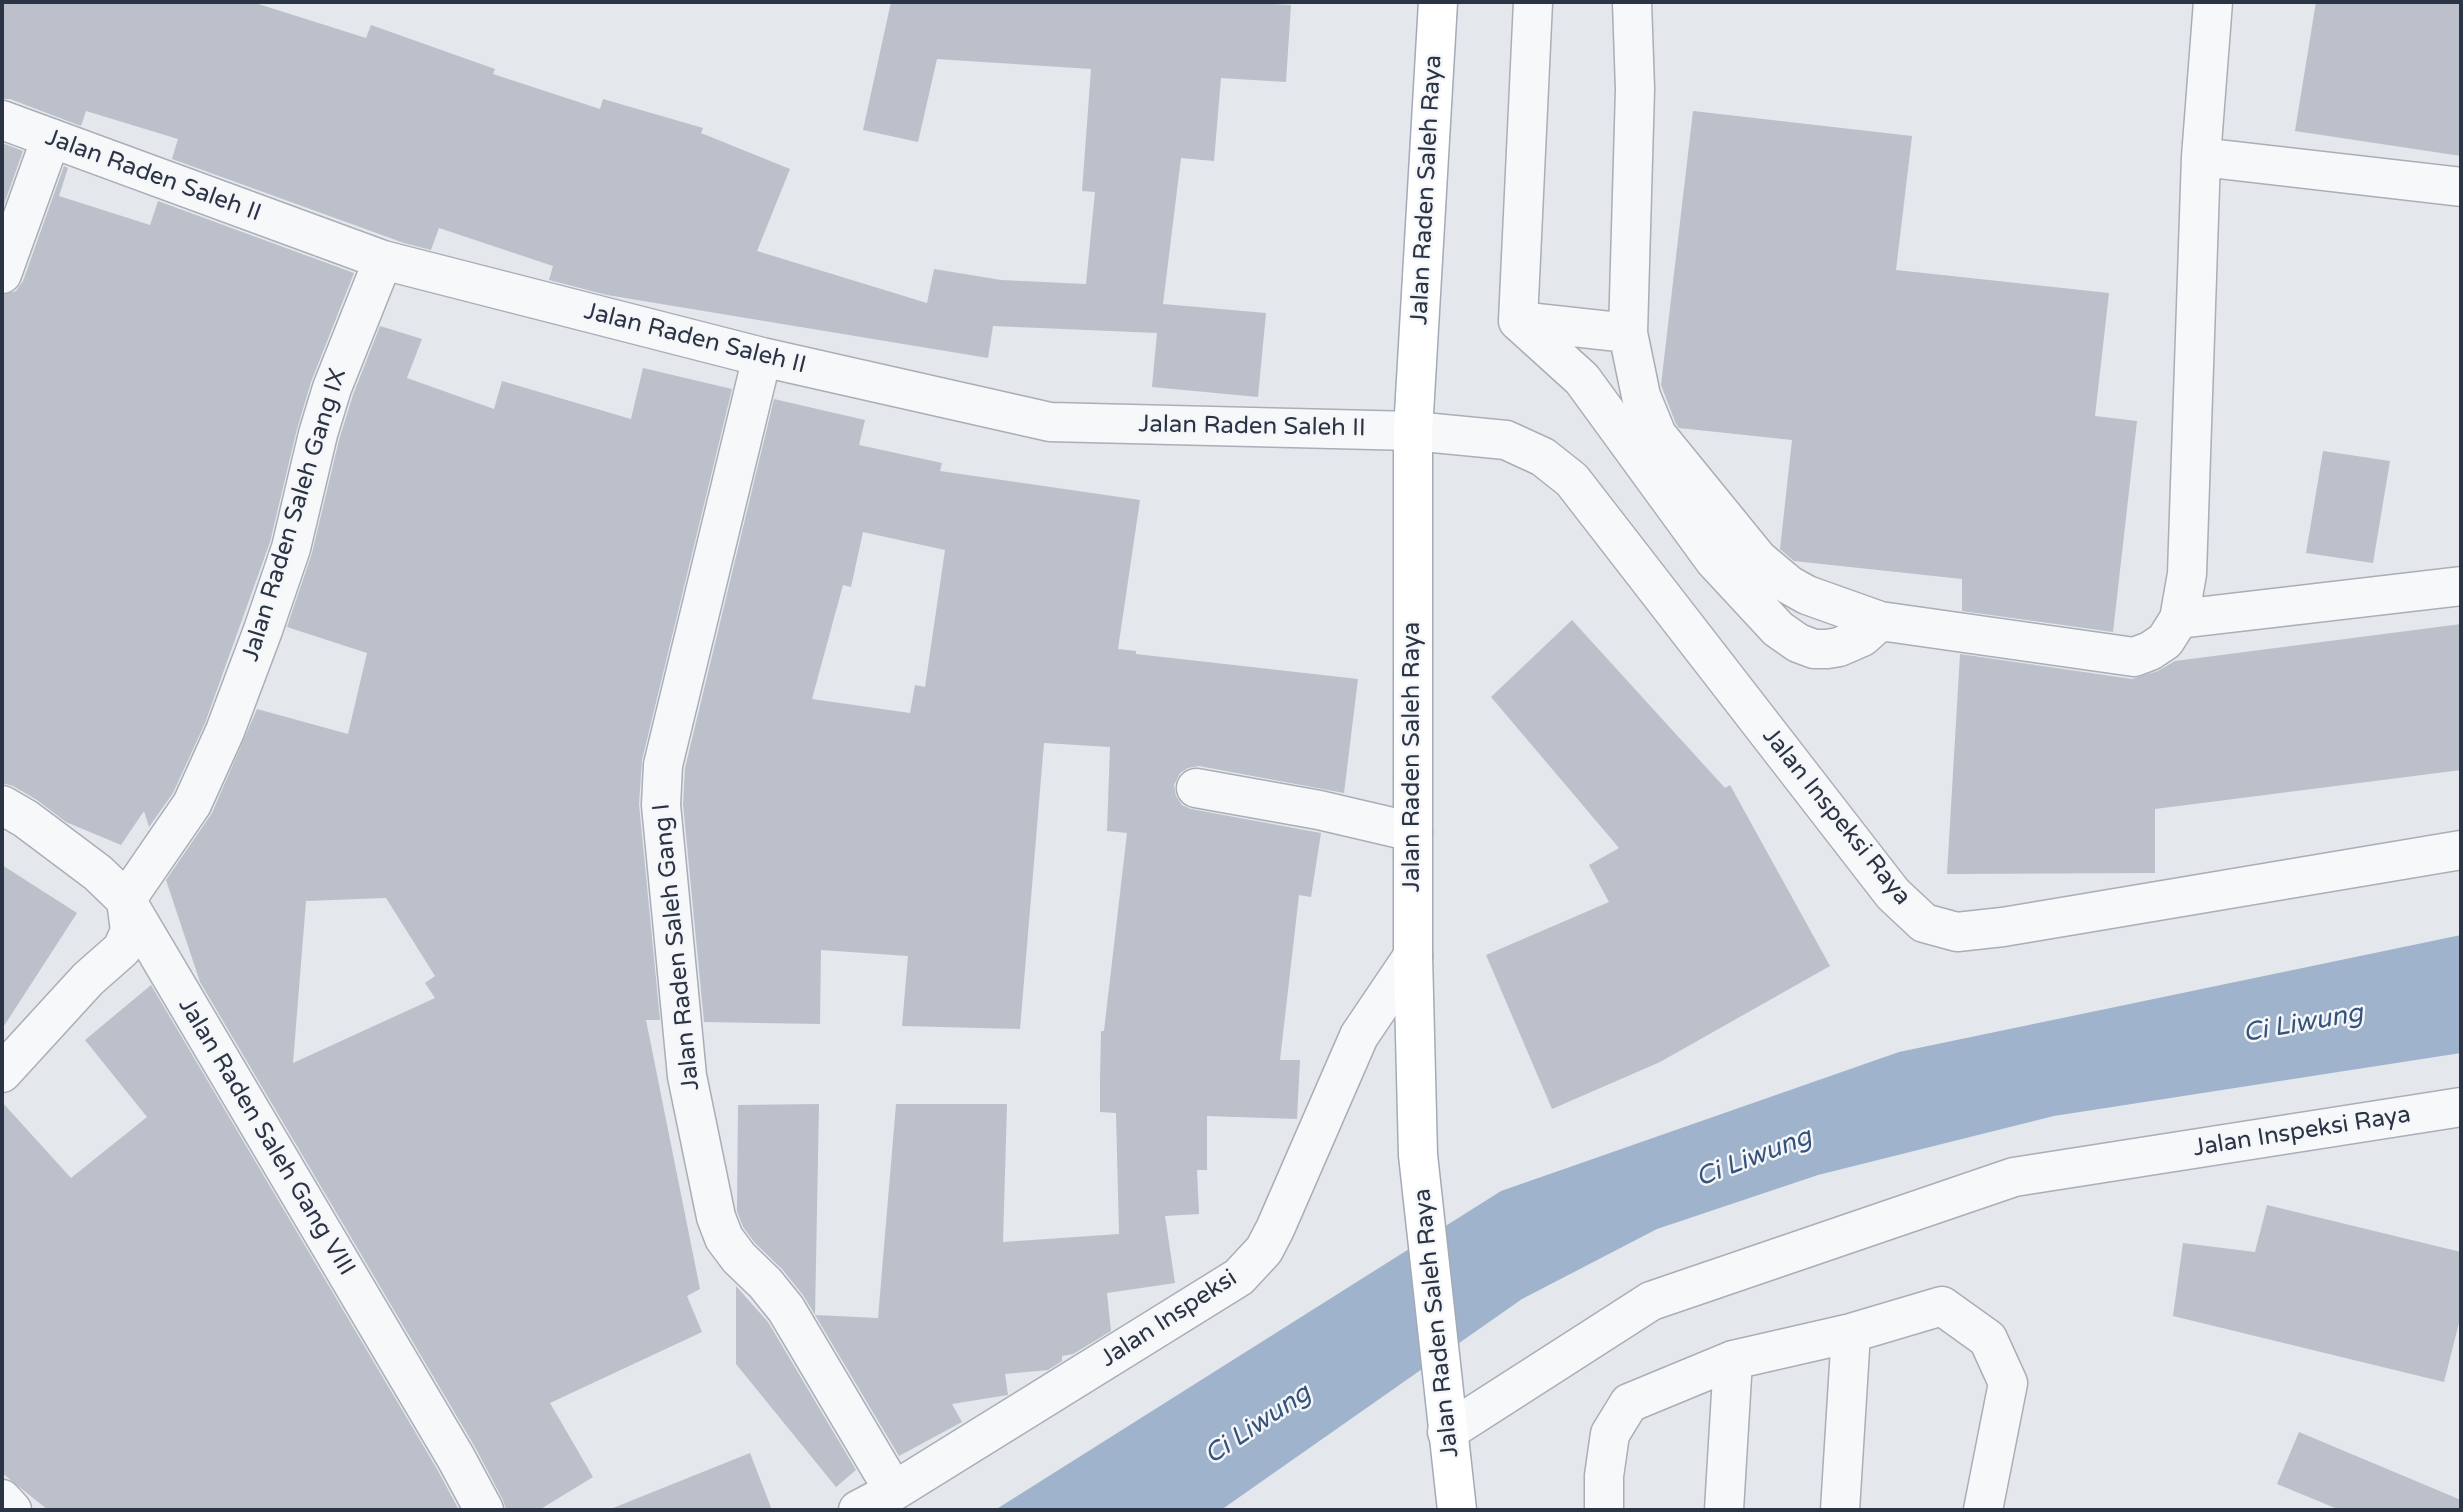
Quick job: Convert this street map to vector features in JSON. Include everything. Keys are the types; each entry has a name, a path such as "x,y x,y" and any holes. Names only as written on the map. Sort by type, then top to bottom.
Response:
{"main road":[{"name":"Jalan Raden Saleh Raya","path":"1438,2 1413,431 1413,956 1418,1155 1428,1226 1457,1510"}],"street":[{"path":"1518,321 1534,2"},
{"path":"1632,2 1635,89 1628,333 1641,396 1657,435 1758,559 1789,585 1817,599 1880,621 2134,656 2150,651 2165,641 2179,619 2187,574 2202,157 2213,2"},
{"name":"Jalan Raden Saleh II","path":"2,120 383,260 762,357 1050,422 1413,431"},
{"path":"2,274 51,138"},
{"path":"2202,157 2461,187"},
{"name":"Jalan Raden Saleh Gang IX","path":"126,900 192,804 225,731 290,548 332,388 383,260"},
{"path":"1518,321 1628,333"},
{"path":"1518,321 1582,379 1714,560 1778,629 1798,643 1814,649 1827,649 1862,637 1880,621"},
{"name":"Jalan Raden Saleh Gang I","path":"762,357 663,765 661,806 687,1076 716,1217 724,1238 786,1308 894,1491"},
{"name":"Jalan Inspeksi Raya","path":"1413,431 1506,440 1543,457 1572,480 1893,894 1924,923 1957,932 2003,927 2461,850"},
{"path":"2179,619 2461,586"},
{"path":"1196,788 1319,810 1413,832"},
{"name":"Jalan Raden Saleh Gang VIII","path":"2,805 26,819 98,873 126,900 456,1458 484,1510"},
{"path":"2,1073 89,979 122,950 130,931 126,900"},
{"name":"Jalan Inspeksi","path":"858,1510 894,1491 1239,1277 1264,1250 1275,1229 1359,1036 1413,956"},
{"name":"Jalan Inspeksi Raya","path":"1447,1432 1651,1301 2014,1177 2461,1107"},
{"path":"1604,1510 1604,1476 1610,1434 1629,1403 1732,1360 1851,1333 1942,1306 1988,1339 2008,1383 1983,1510"},
{"path":"1840,1510 1851,1333"},
{"path":"1724,1510 1732,1360"},
{"path":"2,1499 12,1510"}],"water":[{"name":"Ci Liwung","path":"2461,935 2461,1053 2054,1116 1818,1175 1657,1229 1522,1299 1221,1510 995,1510 1501,1191 1899,1052"}],"building":[{"path":"9,2 252,2 366,38 371,25 495,69 493,74 600,109 603,99 703,128 701,133 790,169 757,251 927,303 934,269 1001,280 1086,284 1095,192 1082,191 1091,69 937,59 918,142 863,130 891,2 1240,2 1291,5 1286,82 1221,78 1214,161 1181,158 1163,304 1266,313 1258,397 1152,387 1157,333 993,326 988,358 607,295 549,280 553,266 439,228 431,250 404,243 172,159 178,139 86,111 81,126 10,99 2,99 2,5"},
{"path":"2316,2 2461,2 2461,156 2295,131"},
{"path":"1693,111 1912,136 1896,270 2109,293 2095,416 2137,421 2113,632 1962,611 1962,579 1794,561 1780,549 1792,440 1679,428 1661,385"},
{"path":"2,143 23,151 2,210"},
{"path":"64,166 68,168 59,196 150,225 158,201 354,273 311,382 270,542 205,723 173,793 149,827 144,811 121,845 66,822 37,800 13,786 2,783 2,295 16,291 23,281"},
{"path":"380,326 422,339 407,378 494,409 502,381 631,419 643,368 732,389 642,760 639,804 660,1020 646,1020 700,1289 687,1296 702,1332 550,1403 593,1477 539,1510 506,1510 475,1447 200,982 166,880 212,813 257,709 348,734 367,653 287,627 312,553 339,440","holes":["386,898 435,976 425,983 435,998 293,1063 306,901"]},
{"path":"774,399 865,420 859,445 942,463 940,471 1140,500 1118,649 1136,651 1136,654 1358,679 1344,793 1199,766 1180,773 1174,785 1176,796 1182,805 1191,809 1321,833 1311,897 1299,895 1280,1060 1300,1060 1297,1119 1207,1116 1207,1170 1197,1170 1199,1214 1165,1216 1175,1283 1107,1293 1111,1331 1073,1354 1062,1356 1062,1361 1048,1370 1005,1374 1008,1395 952,1404 962,1422 899,1456 815,1315 878,1318 896,1104 1007,1104 1003,1242 1119,1234 1116,1113 1100,1112 1101,1031 1104,1031 1127,833 1107,831 1110,747 1044,743 1020,1029 902,1026 908,956 821,950 820,1024 704,1022 683,804 685,768","holes":["863,532 945,550 925,687 915,685 910,713 812,699 843,585 851,587"]},
{"path":"2323,451 2390,461 2373,563 2306,553"},
{"path":"1572,620 1725,788 1730,785 1830,966 1660,1062 1552,1109 1486,955 1609,902 1589,865 1619,848 1491,697"},
{"path":"2461,624 2461,770 2155,809 2155,873 1947,874 1960,654 2132,679 2158,671 2175,661"},
{"path":"2,865 77,913 2,1029"},
{"path":"151,985 459,1510 48,1510 2,1473 2,1102 71,1178 147,1117 85,1040"},
{"path":"819,1104 815,1315 782,1269 743,1227 737,1211 738,1105"},
{"path":"2267,1205 2461,1252 2461,1315 2444,1382 2173,1316 2183,1243 2255,1252"},
{"path":"736,1286 768,1322 856,1470 836,1487 736,1364"},
{"path":"2299,1432 2461,1500 2461,1510 2340,1510 2277,1484"},
{"path":"750,1453 772,1510 613,1510 613,1508"}]}
